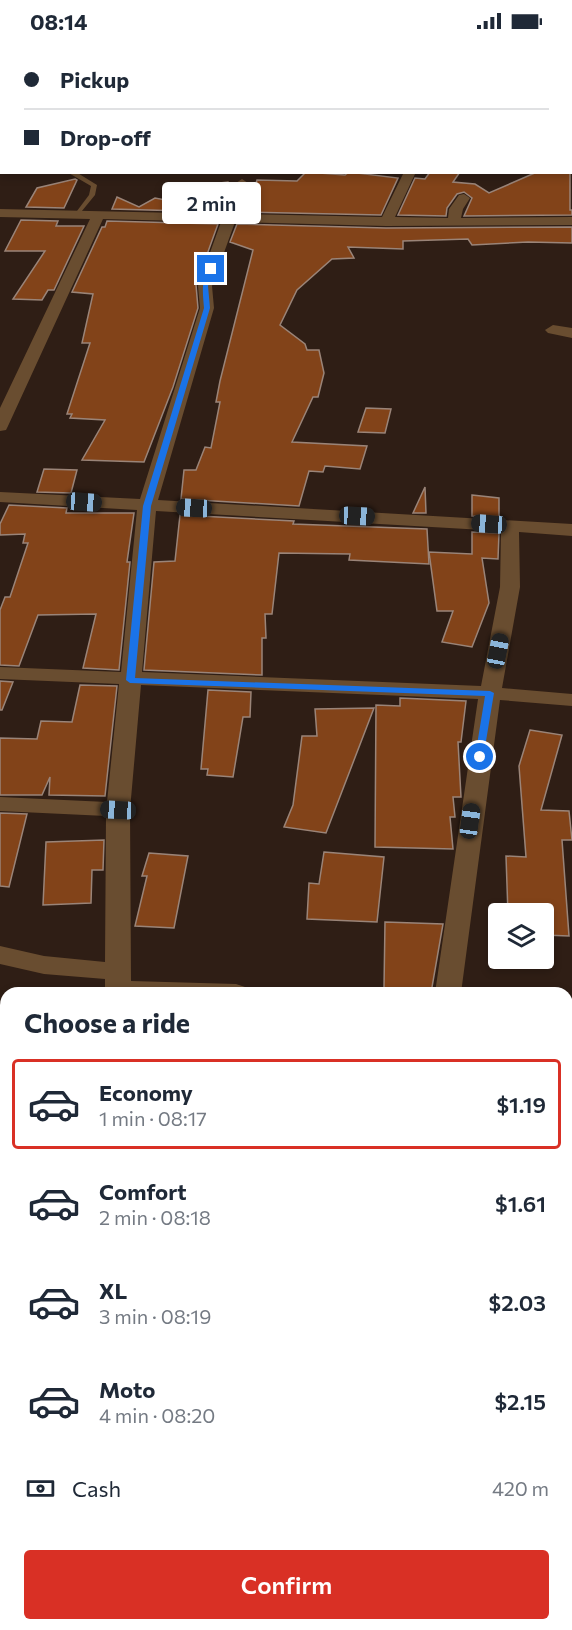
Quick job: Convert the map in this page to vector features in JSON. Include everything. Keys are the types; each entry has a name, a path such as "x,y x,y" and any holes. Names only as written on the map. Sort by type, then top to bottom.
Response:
{"street":[{"path":"386,222 409,174"},
{"path":"118,985 118,810 147,506 207,308 205,286 242,183"},
{"path":"454,222 456,208 464,198"},
{"path":"0,213 386,222 572,221"},
{"path":"0,426 98,215"},
{"path":"553,330 572,333"},
{"path":"0,497 572,530"},
{"path":"449,987 490,693 510,587 510,526"},
{"path":"0,673 490,693 572,700"},
{"path":"0,804 118,810"},
{"path":"0,955 118,985 148,987"}],"lane":[{"path":"74,174 94,184 92,195 77,214"}],"building":[{"path":"304,174 365,174 398,178 381,215 240,212 245,199 250,204 257,180 297,181"},
{"path":"429,174 459,174 453,182 475,184 489,193 532,174 570,174 572,215 464,216 472,198 464,192 457,194 447,208 446,216 398,215 415,178 425,179"},
{"path":"77,180 64,208 26,207 37,188"},
{"path":"228,182 232,187 222,212 112,209 117,197 139,207 155,198 214,209 192,186"},
{"path":"21,220 58,221 56,226 84,226 54,290 48,290 42,300 13,299 45,251 5,251"},
{"path":"107,221 218,224 196,285 198,308 173,387 144,462 82,460 105,420 70,418 72,414 67,414 90,343 82,343 93,294 72,292 102,227 105,227"},
{"path":"237,224 386,228 572,227 572,243 528,242 472,245 468,239 403,241 403,249 348,247 354,258 332,259 297,290 280,325 305,344 307,350 319,350 324,373 318,397 313,397 292,442 367,446 360,469 325,466 323,472 309,471 299,506 181,499 184,470 196,470 205,447 211,448 220,402 216,402 220,381 253,250 230,242"},
{"path":"366,408 391,409 385,433 358,432"},
{"path":"44,469 77,470 71,493 37,492"},
{"path":"425,487 426,513 413,513"},
{"path":"472,495 499,498 499,518 472,516"},
{"path":"9,505 67,508 66,513 134,513 127,562 130,562 119,670 83,668 96,614 38,615 19,666 0,665 0,610 5,597 10,597 28,543 23,543 25,534 0,535 0,524"},
{"path":"180,515 294,521 293,524 427,529 429,564 349,560 350,554 279,553 272,614 265,614 266,638 262,638 262,675 144,670 154,562 175,561"},
{"path":"472,532 499,533 498,559 482,558 489,603 472,647 442,642 453,611 437,611 429,552 472,554"},
{"path":"0,681 13,682 2,710 0,710"},
{"path":"80,685 117,686 105,796 49,795 50,777 42,795 0,795 0,738 37,739 41,721 72,722"},
{"path":"208,690 251,692 250,717 243,717 233,777 207,775 208,769 201,769"},
{"path":"400,698 466,701 461,742 458,742 461,797 453,797 455,817 450,817 453,849 375,847 376,705 400,706"},
{"path":"374,708 326,833 284,827 293,805 302,736 317,736 315,709"},
{"path":"530,730 562,735 541,810 569,811 572,840 562,840 569,936 554,935 554,903 508,903 506,856 526,857 519,766"},
{"path":"0,813 27,814 9,887 0,886"},
{"path":"104,840 103,870 92,870 91,903 43,905 46,842"},
{"path":"324,852 384,857 377,922 307,919 309,883 319,884"},
{"path":"149,853 188,856 174,928 135,926 147,876 142,876"},
{"path":"385,922 443,924 432,987 384,987"}],"route":[{"path":"211,269 205,286 207,308 147,506 130,680 490,693 480,757"}]}
